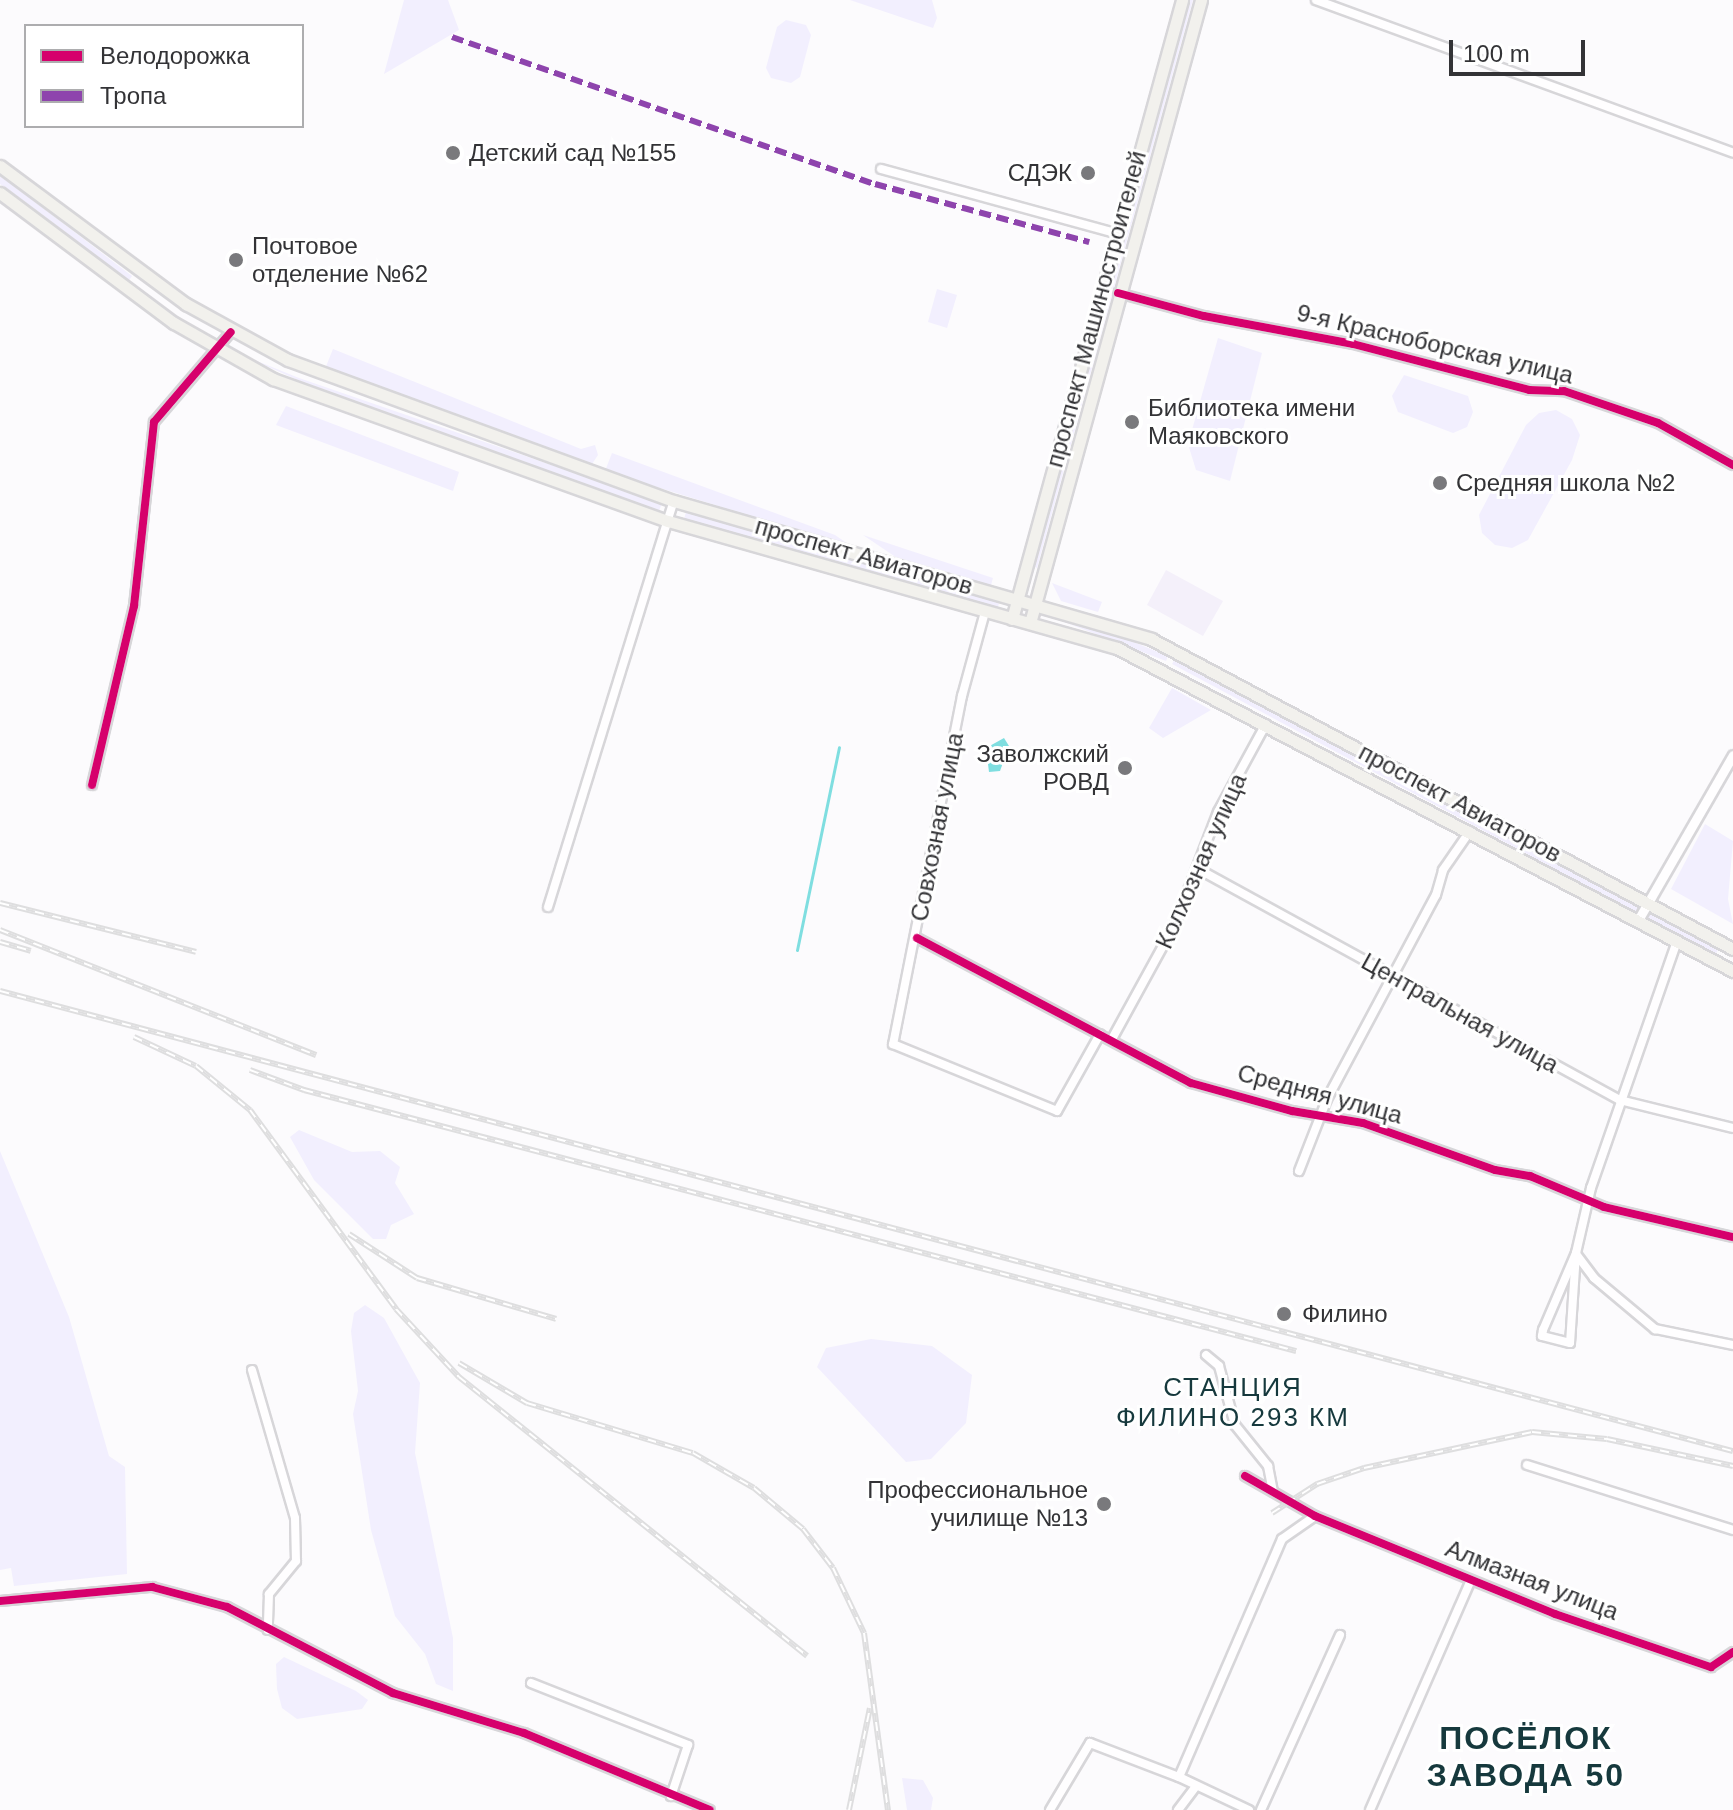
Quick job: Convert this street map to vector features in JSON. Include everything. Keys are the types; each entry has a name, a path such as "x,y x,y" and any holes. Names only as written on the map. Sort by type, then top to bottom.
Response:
{"main road":[{"name":"проспект Машиностроителей","path":"1012,619 1115,233 1182,0"},
{"name":"проспект Машиностроителей","path":"1030,623 1118,293 1201,0"},
{"name":"проспект Авиаторов","path":"0,166 142,275 231,332 349,385 674,501 1151,639 1733,951"},
{"name":"проспект Авиаторов","path":"0,193 130,293 216,350 305,391 668,521 1030,623 1143,659 1729,969"}],"street":[{"path":"1316,0 1733,153"},
{"path":"881,169 1115,233"},
{"name":"9-я Красноборская улица","path":"1118,293 1367,347 1529,390 1564,391 1658,423 1733,465"},
{"path":"92,785 134,606 154,422 231,332"},
{"path":"548,907 674,501"},
{"name":"Совхозная улица","path":"985,612 962,696 917,938 893,1044 1057,1111 1100,1034"},
{"name":"Колхозная улица","path":"1112,1039 1175,924 1218,812 1266,724"},
{"path":"1638,920 1733,755"},
{"path":"1299,1171 1320,1115 1436,895 1443,870 1470,831"},
{"name":"Центральная улица","path":"1198,869 1620,1100 1733,1128"},
{"name":"Средняя улица","path":"917,938 1191,1083 1388,1131 1588,1200 1733,1237"},
{"path":"1576,1253 1577,1295 1570,1343 1542,1336 1576,1253 1588,1200 1620,1100 1677,941"},
{"path":"1729,969 1733,951"},
{"path":"1576,1253 1594,1278 1655,1329 1733,1345"},
{"path":"1206,1355 1219,1366 1235,1425 1268,1466 1273,1492"},
{"path":"252,1370 295,1518 296,1561 269,1594 268,1630"},
{"path":"1527,1465 1733,1530"},
{"name":"Алмазная улица","path":"1245,1476 1315,1516 1471,1580 1711,1667 1733,1652"},
{"path":"1179,1777 1282,1539 1315,1516"},
{"path":"1370,1810 1471,1580"},
{"path":"0,1601 152,1587 227,1607 393,1693 524,1733 710,1810"},
{"path":"1261,1810 1340,1635"},
{"path":"531,1683 688,1745 671,1796"},
{"path":"1050,1810 1090,1743 1179,1777 1249,1810"},
{"path":"1178,1810 1196,1786"}],"shaded area":[{"path":"404,0 448,0 459,30 384,74"},
{"path":"850,0 932,0 937,18 933,28"},
{"path":"1189,0 1193,0 1037,568 1033,566"},
{"path":"786,20 806,25 811,35 800,77 791,83 771,78 766,68 777,27"},
{"path":"0,175 132,276 128,282 0,184"},
{"path":"937,289 957,295 947,328 928,322"},
{"path":"1218,338 1262,353 1230,481 1196,470 1188,444"},
{"path":"333,349 581,449 595,445 598,455 592,464 585,463 325,369"},
{"path":"242,355 299,378 662,503 659,511 300,381"},
{"path":"1404,375 1468,396 1473,412 1467,427 1453,433 1398,412 1392,396"},
{"path":"286,406 459,472 453,491 276,425"},
{"path":"1556,410 1572,419 1580,435 1572,460 1528,540 1512,548 1495,545 1482,533 1479,515 1526,425 1539,413"},
{"path":"612,453 835,535 854,548 605,471"},
{"path":"686,512 999,602 998,608 684,519"},
{"path":"863,535 993,578 991,585 903,562"},
{"path":"1166,570 1223,601 1203,636 1147,605"},
{"path":"1052,583 1102,602 1098,612 1061,601"},
{"path":"1059,620 1109,632 1168,656 1166,661"},
{"path":"1175,659 1640,908 1637,913 1172,664"},
{"path":"1172,688 1211,710 1163,738 1149,728"},
{"path":"1705,824 1733,841 1728,899 1733,924 1671,889"},
{"path":"1650,913 1718,950 1715,955 1648,918"},
{"path":"299,1130 352,1152 380,1151 400,1167 395,1183 414,1214 391,1225 386,1239 373,1239 314,1180 290,1137"},
{"path":"0,1151 69,1317 109,1456 125,1467 127,1574 14,1586 11,1568 0,1570"},
{"path":"365,1305 384,1318 420,1383 415,1453 453,1638 453,1691 436,1684 425,1654 395,1616 371,1530 353,1414 358,1391 351,1331 354,1313"},
{"path":"871,1339 932,1346 972,1375 966,1423 931,1459 906,1462 817,1367 826,1348"},
{"path":"284,1657 356,1691 368,1700 362,1709 297,1719 282,1708 277,1689 276,1664"},
{"path":"902,1778 923,1780 933,1798 931,1810 907,1810"}],"water":[{"path":"1004,738 1009,746 1000,771 989,772 986,748"}],"waterway":[{"path":"797,950 839,747"}],"railway":[{"path":"0,903 196,952"},
{"path":"0,930 316,1055"},
{"path":"0,942 31,951"},
{"path":"0,991 1733,1451"},
{"path":"134,1037 196,1066 250,1110 396,1309 459,1377 807,1656"},
{"path":"250,1070 304,1090 1296,1351"},
{"path":"349,1234 417,1278 556,1319"},
{"path":"459,1363 527,1403 693,1453 754,1488 803,1529 833,1568 864,1633 888,1810"},
{"path":"1272,1513 1317,1484 1364,1468 1532,1432 1607,1439 1733,1466"},
{"path":"849,1810 870,1708"}],"marked path":[{"path":"452,37 875,184 1089,242"}],"cycle path":[{"path":"1118,293 1204,316 1353,344 1529,390 1564,391 1658,423 1733,465"},
{"path":"92,785 134,606 154,422 231,332"},
{"path":"917,938 1191,1083 1292,1111 1363,1123 1495,1170 1530,1176 1604,1207 1733,1237"},
{"path":"1245,1476 1315,1516 1555,1614 1711,1667 1733,1652"},
{"path":"0,1601 152,1587 227,1607 393,1693 524,1733 710,1810"}],"place":[{"name":"Детский сад №155","path":"453,153"},
{"name":"СДЭК","path":"1088,173"},
{"name":"Почтовое отделение №62","path":"236,260"},
{"name":"Библиотека имени Маяковского","path":"1132,422"},
{"name":"Средняя школа №2","path":"1440,483"},
{"name":"Заволжский РОВД","path":"1125,768"},
{"name":"Филино","path":"1284,1314"},
{"name":"Профессиональное училище №13","path":"1104,1504"}],"district":[{"name":"СТАНЦИЯ ФИЛИНО 293 КМ","path":"1233,1403"},
{"name":"ПОСЁЛОК ЗАВОДА 50","path":"1526,1758"}]}
